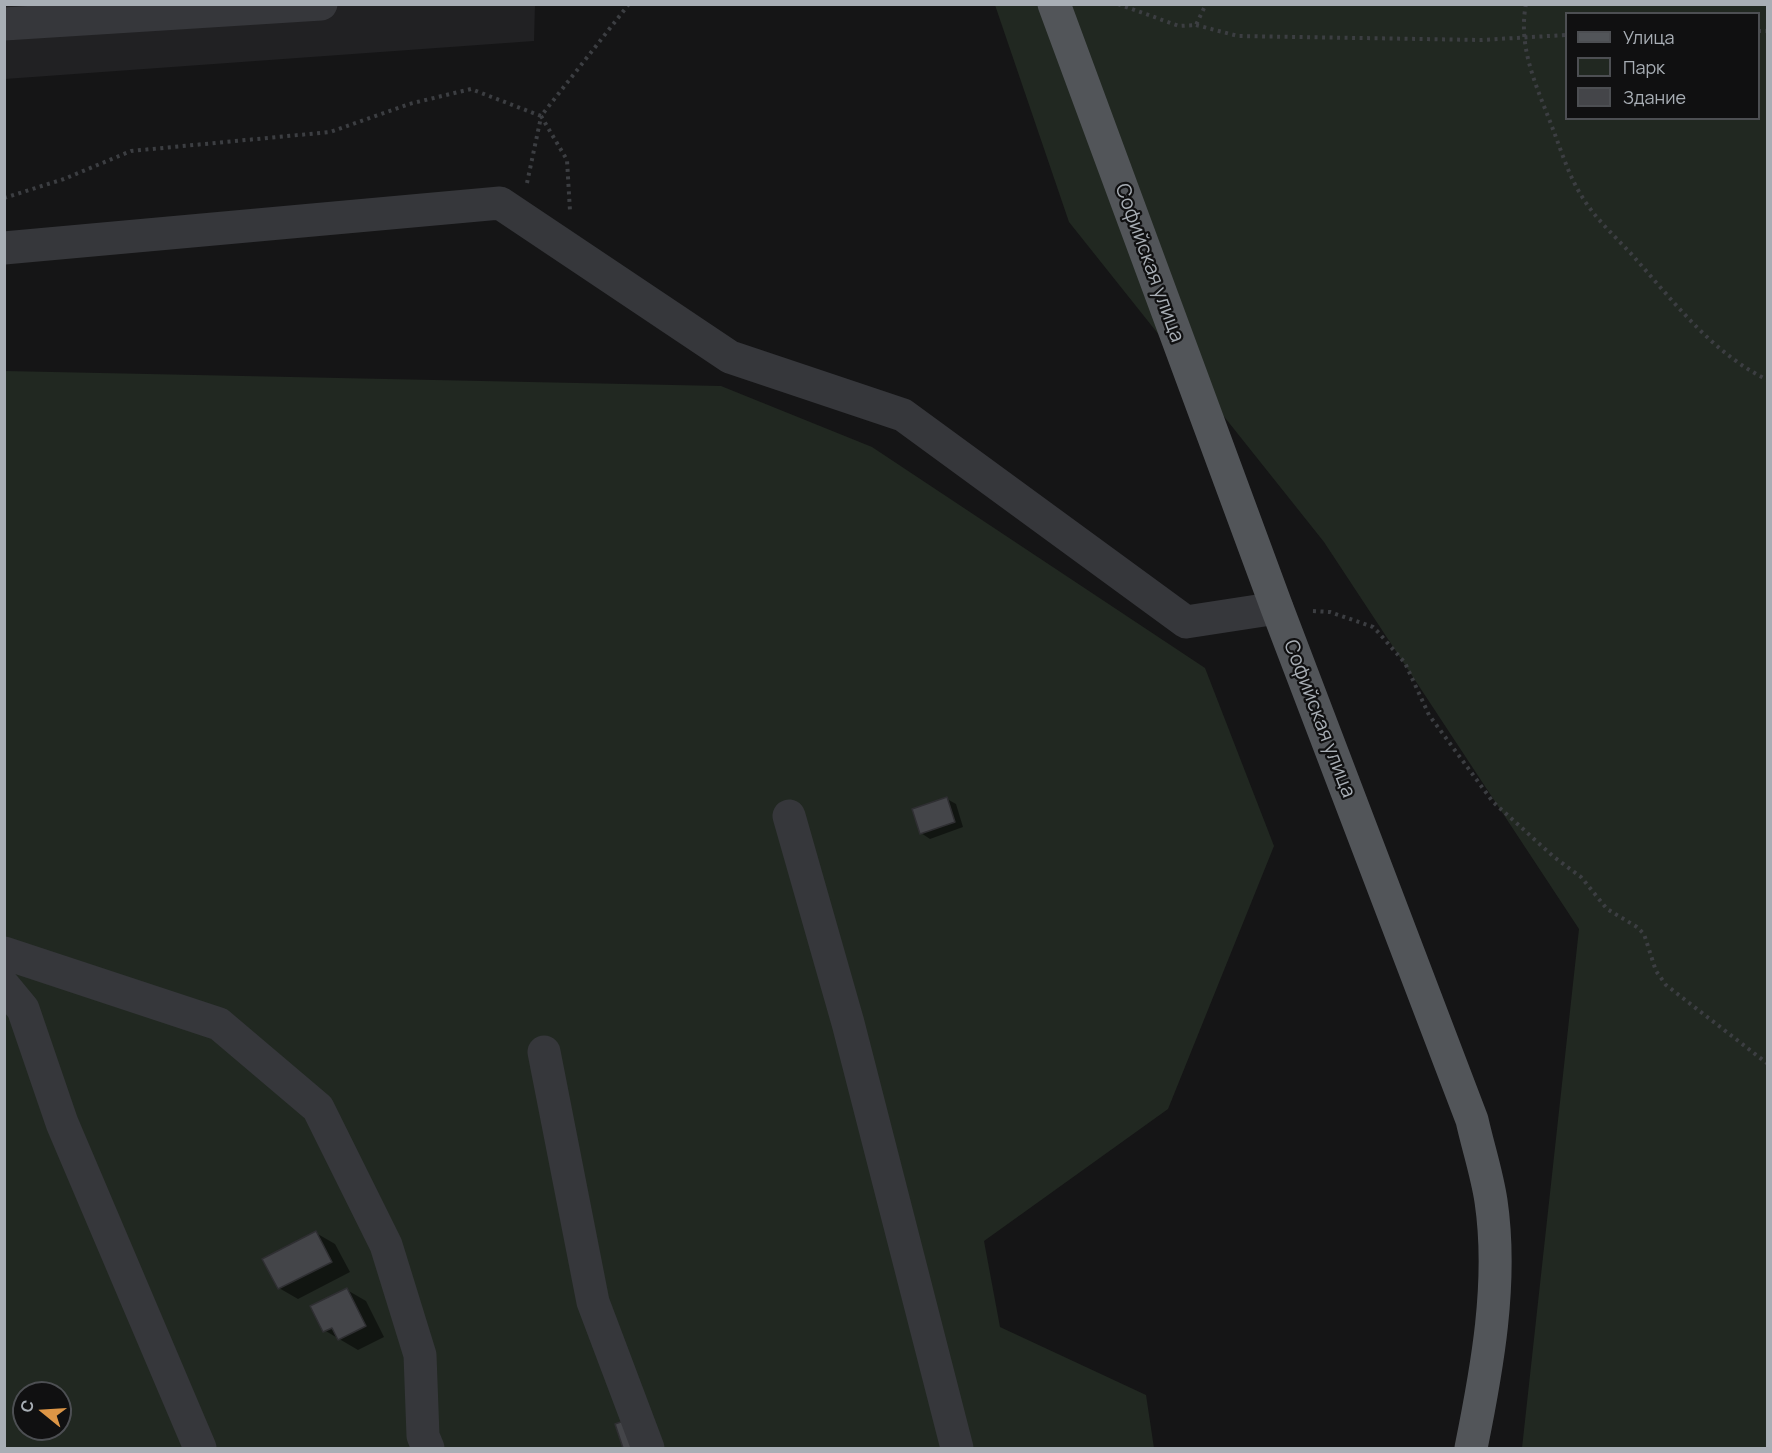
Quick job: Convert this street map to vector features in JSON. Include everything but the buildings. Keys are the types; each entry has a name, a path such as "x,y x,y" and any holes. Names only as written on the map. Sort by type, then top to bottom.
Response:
{"main road":[{"name":"Софийская улица","path":"1054,4 1277,608 1472,1120 1491,1201 1495,1282 1482,1394 1471,1449"}],"street":[{"path":"4,24 321,4"},
{"path":"4,248 500,203 730,357 903,415 1186,621 1277,608"},
{"path":"789,816 848,1023 957,1449"},
{"path":"4,953 219,1023 318,1108 386,1245 420,1355 423,1436 428,1449"},
{"path":"4,986 23,1009 62,1123 200,1449"},
{"path":"544,1052 593,1302 648,1449"}],"path":[{"path":"519,216 542,116 629,4"},
{"path":"1118,4 1179,26 1196,25 1238,36 1481,40 1565,35"},
{"path":"1196,25 1206,4"},
{"path":"1526,4 1525,37 1533,79 1567,168 1581,196 1606,230 1678,309 1707,334 1719,350 1767,380"},
{"path":"4,198 64,179 131,151 330,132 409,104 471,89 542,116 567,160 570,216"},
{"path":"1277,608 1330,612 1373,627 1405,663 1429,714 1493,802 1554,857 1581,877 1607,909 1637,927 1644,934 1656,971 1666,985 1767,1064"}],"shaded area":[{"path":"5,5 535,5 534,41 5,79"}],"green space":[{"path":"995,5 1767,5 1767,1448 1522,1448 1579,929 1324,542 1069,222"},
{"path":"5,371 721,386 872,447 1205,668 1274,846 1168,1109 984,1241 1000,1327 1146,1395 1154,1448 5,1448"}]}
